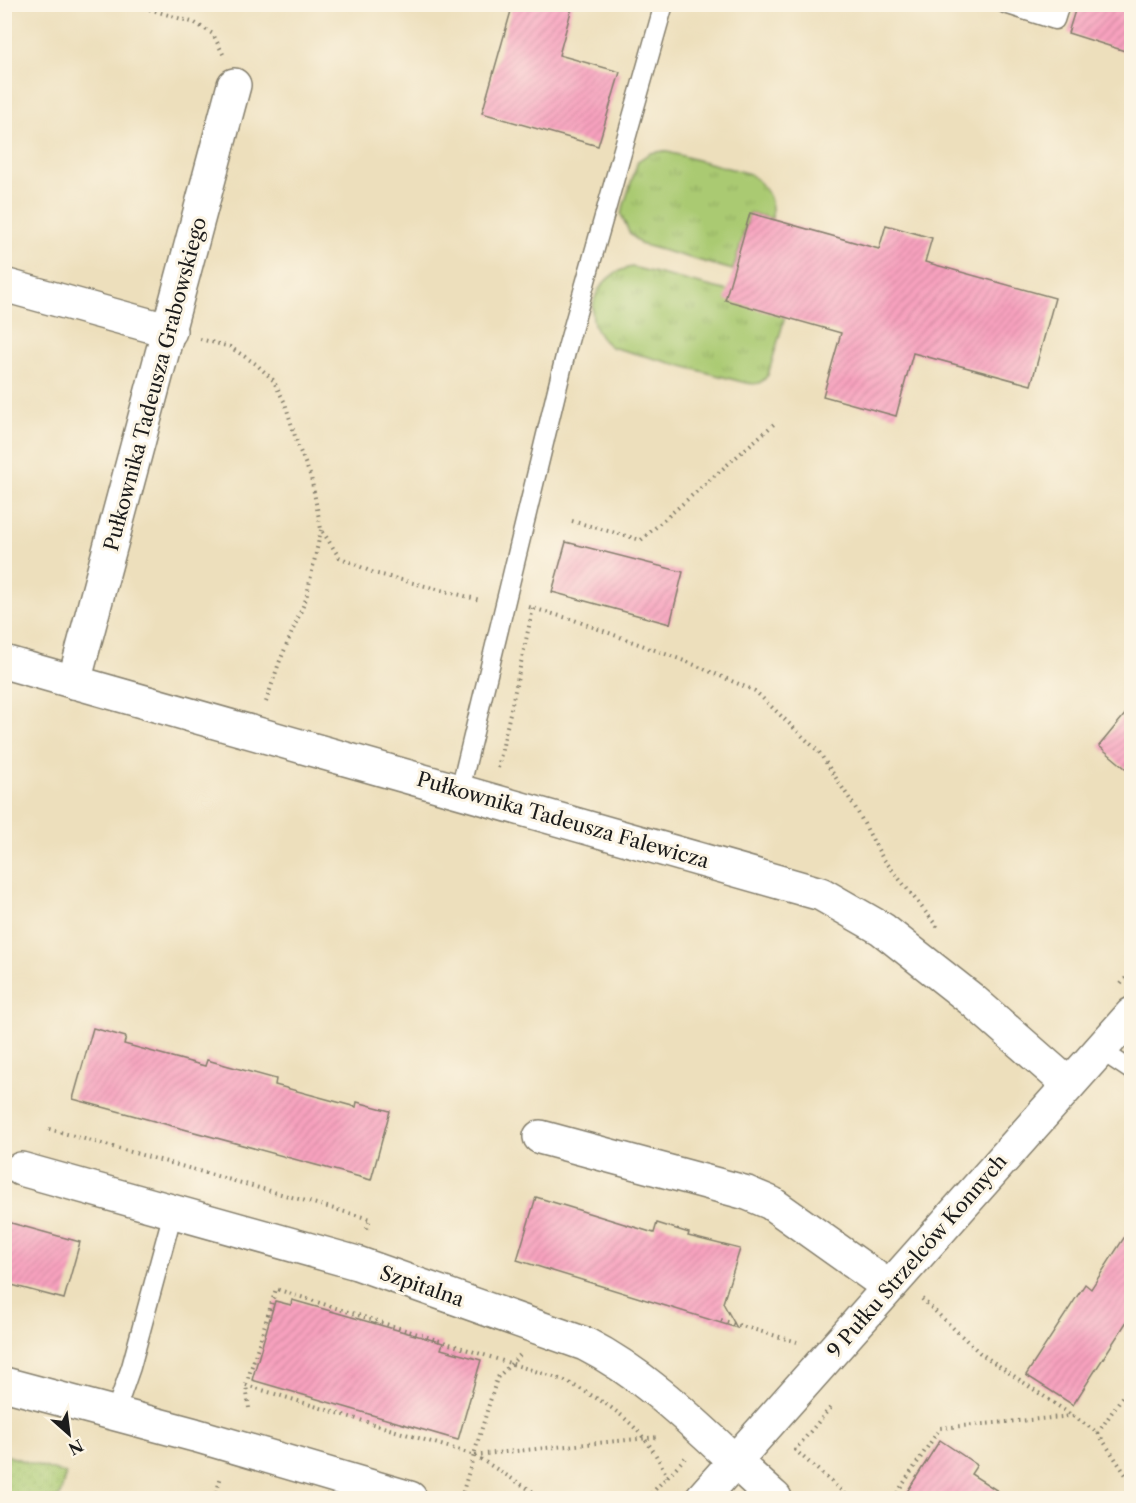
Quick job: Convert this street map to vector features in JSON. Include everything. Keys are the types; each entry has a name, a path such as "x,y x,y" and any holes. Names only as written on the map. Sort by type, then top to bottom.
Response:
{"street":[{"name":"Pułkownika Tadeusza Grabowskiego","path":"74,682 234,86"},
{"path":"4,285 170,331"},
{"name":"Pułkownika Tadeusza Falewicza","path":"4,662 821,894 882,929 971,999 1068,1084"},
{"name":"9 Pułku Strzelców Konnych","path":"702,1498 1131,1014"},
{"path":"540,1137 755,1196 784,1212 889,1287"},
{"name":"Szpitalna","path":"13,1163 172,1212 357,1263 585,1344 627,1369 668,1402 775,1498"},
{"path":"4,1384 115,1413 410,1498"}],"lane":[{"path":"460,790 506,602 643,108 664,4"},
{"path":"1005,4 1055,20 1060,4"},
{"path":"1099,1049 1131,1071"},
{"path":"115,1413 130,1367 172,1212"}],"path":[{"path":"132,4 195,23 213,34 227,61 234,86"},
{"path":"170,331 230,347 256,364 273,380 285,404 298,446 311,477 321,529 339,557 374,573 475,600 506,602 574,620 680,659 755,691 819,752 855,807 882,857 941,932"},
{"path":"572,521 641,540 774,424"},
{"path":"256,732 279,663 306,599 321,529"},
{"path":"498,769 535,600"},
{"path":"49,1129 370,1219 357,1263"},
{"path":"249,1408 246,1385 276,1289 563,1380 590,1393 635,1426 647,1439 667,1477"},
{"path":"917,1304 930,1290"},
{"path":"922,1299 980,1353 1098,1432 1131,1484"},
{"path":"721,1320 800,1343"},
{"path":"460,1498 497,1378 547,1329"},
{"path":"1098,1432 1131,1382"},
{"path":"246,1385 474,1455 543,1498"},
{"path":"832,1405 795,1450 850,1498"},
{"path":"894,1498 940,1428 1074,1416"},
{"path":"474,1455 647,1439 668,1435"},
{"path":"647,1498 691,1451"}],"green space":[{"path":"664,151 750,174 768,193 772,205 772,219 750,213 733,270 640,244 629,232 621,214 638,161 650,153"},
{"path":"632,267 728,291 785,317 768,375 758,383 746,383 611,347 594,325 592,313 594,301 599,289 607,279 619,271"},
{"path":"5,1455 66,1474 59,1498 5,1498"}],"building":[{"path":"513,4 573,4 559,55 620,72 598,146 482,113"},
{"path":"1077,4 1131,4 1131,32 1125,51 1068,33"},
{"path":"750,213 879,249 886,225 932,238 925,262 1055,298 1031,385 913,353 896,416 823,396 841,333 725,300"},
{"path":"566,542 683,572 670,624 552,592"},
{"path":"1131,707 1131,773 1099,746"},
{"path":"93,1028 126,1037 124,1044 205,1066 207,1060 276,1079 275,1085 356,1107 357,1102 390,1111 371,1180 73,1099"},
{"path":"536,1197 654,1233 657,1223 689,1233 688,1236 740,1249 723,1303 737,1328 517,1260"},
{"path":"4,1221 80,1242 64,1299 4,1283"},
{"path":"1131,1227 1131,1315 1073,1405 1026,1375 1085,1284 1091,1289"},
{"path":"292,1300 443,1343 441,1349 481,1360 458,1440 252,1380 275,1301 291,1305"},
{"path":"940,1440 977,1465 971,1474 1009,1498 903,1498"}]}
